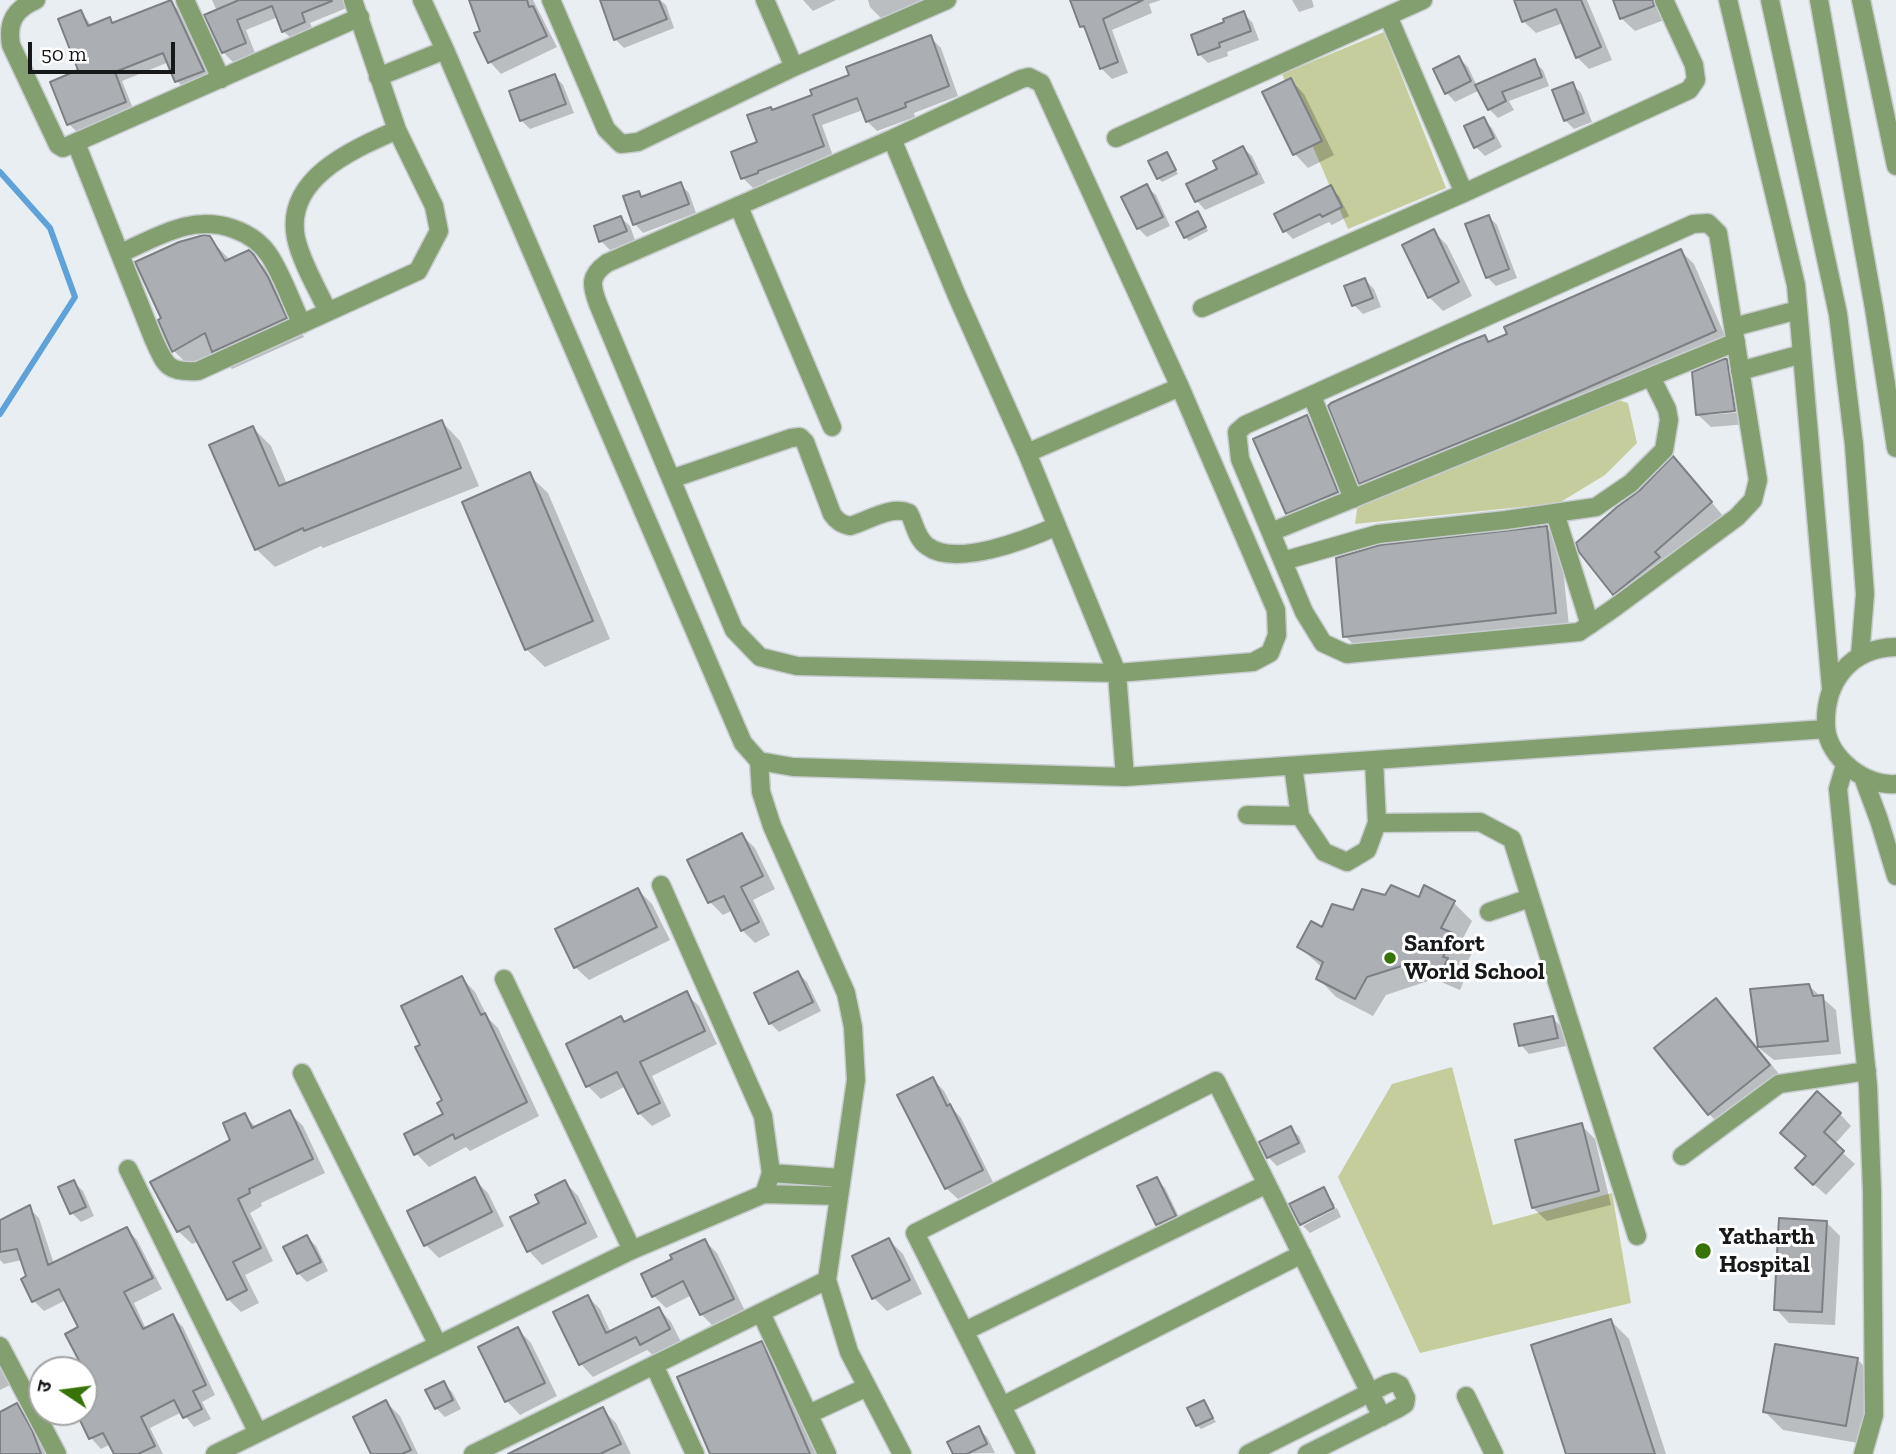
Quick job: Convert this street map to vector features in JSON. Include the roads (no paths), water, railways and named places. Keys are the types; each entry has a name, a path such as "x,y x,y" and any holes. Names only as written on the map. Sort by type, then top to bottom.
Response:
{"street":[{"path":"36,0 24,5 13,16 8,31 11,45 58,145 63,148 360,17"},
{"path":"185,0 221,79"},
{"path":"76,143 165,363 179,372 198,371 418,271 439,231 434,206 397,130 353,0"},
{"path":"422,0 743,743 759,761 761,792 772,826 846,993 853,1027 856,1080 827,1280 849,1352 902,1454"},
{"path":"551,0 606,130 621,144 638,142 794,67 947,0"},
{"path":"765,0 794,67"},
{"path":"1116,138 1423,0"},
{"path":"1202,308 1689,90 1696,80 1694,65 1664,0"},
{"path":"1728,0 1796,285 1831,688 1826,729 1845,765 1863,777 1887,784 1896,783"},
{"path":"1770,0 1838,313 1854,445 1865,594 1860,656"},
{"path":"1819,0 1872,295 1896,448"},
{"path":"1861,0 1896,166"},
{"path":"1388,16 1464,193"},
{"path":"377,77 445,50"},
{"path":"1029,77 1041,83 1180,387 1276,610 1276,635 1270,653 1252,662 1117,673 797,666 760,657 734,630 592,288 593,278 607,263 739,207 1021,79 1029,77"},
{"path":"328,312 296,240 295,219 299,201 321,172 340,158 397,130"},
{"path":"892,139 957,296 1058,526 1117,673 1125,777"},
{"path":"739,207 832,426"},
{"path":"121,253 178,228 201,223 243,232 258,242 269,255 302,324"},
{"path":"1708,223 1718,233 1735,335 1758,480 1753,500 1737,517 1579,632 1347,654 1323,643 1304,612 1240,459 1237,432 1245,425 1693,224 1708,223"},
{"path":"1271,532 1651,377 1735,335 1798,310"},
{"path":"1740,371 1802,354"},
{"path":"1283,561 1378,534 1596,507 1631,483 1664,450 1667,409 1651,377"},
{"path":"1027,453 1180,387"},
{"path":"1312,396 1353,499"},
{"path":"670,479 800,437 832,514 844,525 850,526 893,510 902,510 909,513 918,536 926,546 950,554 1000,546 1058,526"},
{"path":"1555,513 1590,625"},
{"path":"1831,688 1842,670 1860,656 1881,648 1896,648"},
{"path":"759,761 793,767 1125,777 1826,729"},
{"path":"1293,766 1300,816 1324,852 1347,862 1367,850 1377,823 1374,760"},
{"path":"1845,765 1838,789 1867,1071 1872,1191 1874,1415 1863,1454"},
{"path":"1863,777 1896,876"},
{"path":"1247,815 1300,816"},
{"path":"1377,823 1480,822 1512,839 1637,1236"},
{"path":"662,885 763,1116 771,1173 764,1194"},
{"path":"1489,912 1530,898"},
{"path":"504,979 632,1250"},
{"path":"1682,1156 1779,1084 1867,1071"},
{"path":"302,1073 438,1345"},
{"path":"1026,1454 915,1233 1216,1081 1382,1417"},
{"path":"128,1169 258,1433"},
{"path":"771,1173 841,1178"},
{"path":"965,1331 1267,1184"},
{"path":"215,1454 632,1250 764,1194 839,1196"},
{"path":"1002,1406 1302,1254"},
{"path":"473,1454 827,1280"},
{"path":"761,1313 827,1454"},
{"path":"0,1346 57,1454"},
{"path":"654,1365 695,1454"},
{"path":"1248,1454 1387,1384 1394,1382 1400,1385 1406,1398 1405,1404 1307,1454"},
{"path":"809,1414 867,1387"},
{"path":"1466,1396 1494,1454"}],"waterway":[{"path":"0,172 50,228 75,297 0,414"}],"place":[{"name":"Sanfort World School","path":"1390,958"},
{"name":"Yatharth Hospital","path":"1703,1251"}]}
